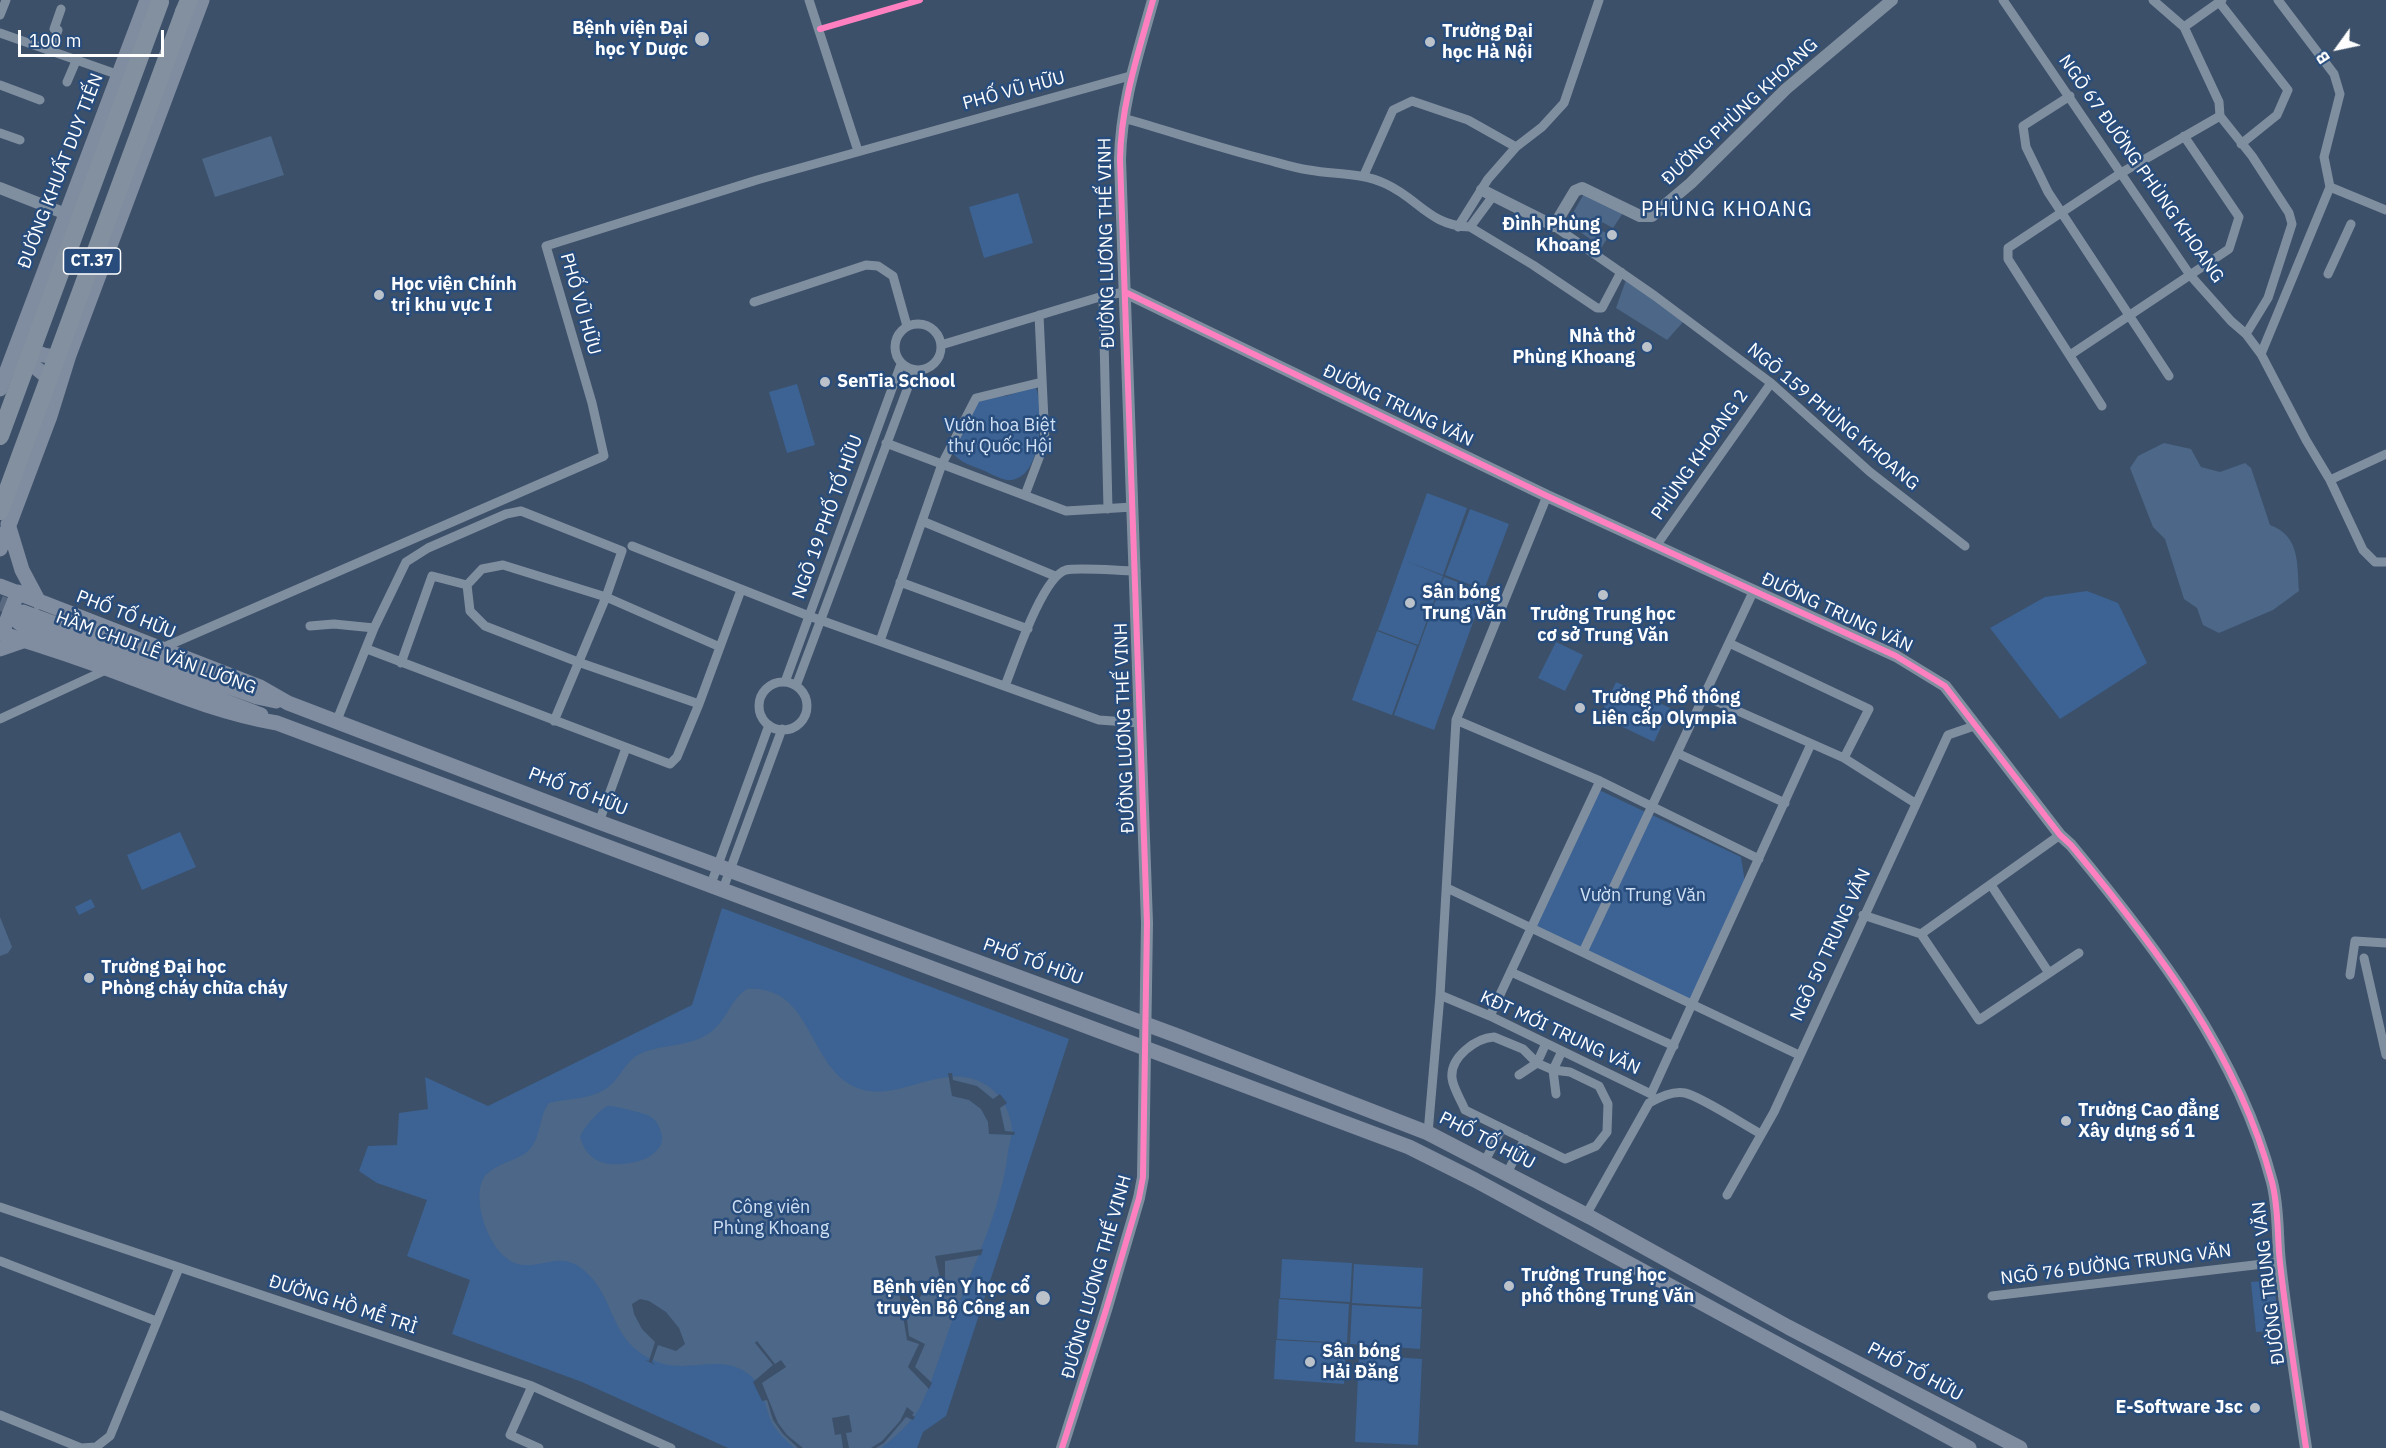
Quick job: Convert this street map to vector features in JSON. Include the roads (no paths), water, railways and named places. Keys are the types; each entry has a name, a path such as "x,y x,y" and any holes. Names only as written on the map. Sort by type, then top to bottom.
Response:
{"highway":[{"name":"CT.37","path":"0,436 154,2"},
{"name":"CT.37","path":"4,518 188,10"}],"main road":[{"path":"0,549 4,518 60,387 188,10 202,0"},
{"path":"154,2 188,10"},
{"name":"ĐƯỜNG KHUẤT DUY TIẾN","path":"0,389 119,75 154,2"},
{"path":"20,334 28,346 38,354 58,357 69,355"},
{"path":"9,366 35,367 60,387"},
{"path":"4,518 22,570 39,602"},
{"name":"PHỐ TỐ HỮU","path":"0,586 260,687 288,703 598,822 1146,1025 1428,1133 1588,1216 1940,1408 2020,1448"},
{"path":"18,592 1,638 26,640 201,704 241,717 277,723 1409,1147 1458,1170 1579,1235 1969,1448"},
{"name":"HẦM CHUI LÊ VĂN LƯƠNG","path":"277,723 253,710 21,617 257,697 288,703"},
{"path":"1579,1235 1588,1216"},
{"path":"1931,1428 1940,1408"}],"street":[{"path":"0,15 6,0"},
{"path":"809,0 858,152"},
{"name":"ĐƯỜNG LƯƠNG THẾ VINH","path":"1062,1448 1139,1198 1143,1177 1147,923 1120,160 1123,118 1130,76 1153,0"},
{"path":"1470,227 1487,193 1488,179 1516,147 1542,127 1564,104 1599,0"},
{"name":"ĐƯỜNG PHÙNG KHOANG","path":"1554,226 1575,191 1582,188 1640,216 1652,216 1691,183 1786,89 1892,0"},
{"name":"NGÕ 67 ĐƯỜNG PHÙNG KHOANG","path":"2003,0 2190,276 2246,334 2261,354 2306,440 2330,480 2363,550 2375,562 2386,562"},
{"path":"2153,0 2184,27 2219,102 2220,116 2289,213 2292,224 2268,298 2246,334"},
{"path":"2261,354 2330,187 2324,158 2340,94 2334,74 2278,0"},
{"path":"2184,27 2221,1 2288,90 2277,115 2241,144"},
{"path":"51,52 58,30 54,29 61,9"},
{"path":"0,33 119,75"},
{"path":"67,82 76,61"},
{"name":"PHỐ VŨ HỮU","path":"160,649 604,456 592,404 546,246 757,180 1130,76"},
{"path":"0,84 40,100"},
{"path":"2070,96 2023,126 2026,147 2048,192 2169,376"},
{"path":"1364,175 1394,110 1412,101 1468,120 1516,147"},
{"path":"2102,406 2008,259 2008,248 2121,173 2220,116"},
{"path":"1123,118 1234,151 1309,170 1364,175 1386,183 1407,196 1435,219 1458,227 1470,227 1533,265 1597,308 1602,308 1621,272 1554,226 1487,193"},
{"path":"0,133 20,140"},
{"path":"2070,355 2229,249 2239,217 2184,136"},
{"path":"2330,187 2386,210"},
{"path":"0,188 66,214"},
{"path":"1458,227 1487,193"},
{"path":"2328,274 2351,224"},
{"path":"754,302 866,265 878,266 893,276 907,326"},
{"name":"NGÕ 159 PHÙNG KHOANG","path":"1621,272 1771,383 1870,472 1965,546"},
{"path":"941,345 1103,296 1125,292"},
{"name":"ĐƯỜNG TRUNG VĂN","path":"1125,292 1547,496 1896,656 1945,686 2060,835 2071,845 2136,925 2205,1025 2232,1075 2247,1108 2272,1183 2278,1220 2280,1262 2306,1448"},
{"path":"1103,296 1108,508"},
{"path":"1025,495 1046,442 1039,315"},
{"path":"925,325 933,329 941,345 939,357 932,366 914,371 901,364 894,348 900,331 907,326 925,325"},
{"name":"NGÕ 19 PHỐ TỐ HỮU","path":"785,682 901,364"},
{"name":"NGÕ 19 PHỐ TỐ HỮU","path":"796,686 914,371"},
{"path":"880,641 942,464 976,398 1042,382"},
{"name":"PHÙNG KHOANG 2","path":"1656,546 1771,383"},
{"path":"886,443 1066,511 1133,507"},
{"path":"2330,480 2386,454"},
{"path":"1428,1133 1440,995 1456,720 1547,496"},
{"path":"337,720 374,628 406,562 428,548 506,514 521,511 622,551 606,597 554,721"},
{"path":"922,521 1055,576"},
{"path":"632,546 809,616 1099,720 1140,723"},
{"path":"699,704 578,662 485,626 470,611 467,585 482,569 503,564 606,597 720,647"},
{"path":"1005,686 1043,593 1055,576 1067,570 1136,571"},
{"path":"400,663 432,576 467,585"},
{"path":"900,582 1028,629"},
{"path":"367,649 670,764 677,757 699,704 741,590"},
{"path":"1583,952 1754,590"},
{"path":"310,626 334,624 374,628"},
{"path":"1729,644 1869,708 1844,758"},
{"path":"0,719 108,669"},
{"path":"785,682 796,686 805,698 805,713 796,725 782,729 769,725 760,711 760,698 773,684 785,682"},
{"path":"1704,696 1844,758 1915,803"},
{"path":"1456,720 1600,781 1759,859"},
{"path":"724,869 769,725"},
{"name":"NGÕ 50 TRUNG VĂN","path":"1727,1195 1774,1112 1947,735 1977,725"},
{"path":"717,887 782,729"},
{"name":"KĐT MỚI TRUNG VĂN","path":"1440,995 1490,1016 1651,1094 1811,744"},
{"path":"598,822 626,748"},
{"path":"1677,753 1785,803"},
{"path":"1490,1016 1600,781"},
{"path":"1921,934 2060,835"},
{"path":"1991,885 2049,973"},
{"path":"1447,888 1799,1055"},
{"path":"1863,915 1921,934 1979,1020 2079,953"},
{"path":"2350,975 2355,940 2386,943"},
{"path":"2364,958 2386,1054"},
{"name":"KĐT MỚI TRUNG VĂN","path":"1511,972 1674,1046"},
{"path":"1494,1037 1523,1049 1538,1063 1553,1071 1570,1072 1599,1086 1608,1104 1606,1132 1596,1146 1565,1159 1465,1110 1452,1077 1456,1063 1468,1047 1484,1038 1494,1037"},
{"path":"1518,1075 1538,1063 1546,1043"},
{"path":"1556,1094 1553,1071 1563,1052"},
{"path":"1588,1216 1649,1103 1661,1097 1673,1093 1687,1094 1761,1134"},
{"path":"1485,1161 1502,1128"},
{"path":"1507,1173 1525,1139"},
{"name":"ĐƯỜNG HỒ MỄ TRÌ","path":"0,1207 532,1386 671,1448"},
{"path":"0,1262 156,1321"},
{"name":"NGÕ 76 ĐƯỜNG TRUNG VĂN","path":"1992,1296 2280,1262"},
{"path":"0,1415 81,1448 96,1447 110,1436 179,1268"},
{"path":"532,1386 510,1435 539,1448"}],"tunnel":[{"path":"0,603 23,612"}],"place":[{"name":"Bệnh viện Đại học Y Dược","path":"702,39"},
{"name":"Trường Đại học Hà Nội","path":"1430,42"},
{"name":"Đình Phùng Khoang","path":"1612,235"},
{"name":"Học viện Chính trị khu vực I","path":"379,295"},
{"name":"Nhà thờ Phùng Khoang","path":"1647,347"},
{"name":"SenTia School","path":"825,382"},
{"name":"Trường Trung học cơ sở Trung Văn","path":"1603,595"},
{"name":"Sân bóng Trung Văn","path":"1410,603"},
{"name":"Trường Phổ thông Liên cấp Olympia","path":"1580,708"},
{"name":"Trường Đại học Phòng cháy chữa cháy","path":"89,978"},
{"name":"Trường Cao đẳng Xây dựng số 1","path":"2066,1121"},
{"name":"Trường Trung học phổ thông Trung Văn","path":"1509,1286"},
{"name":"Bệnh viện Y học cổ truyền Bộ Công an","path":"1043,1298"},
{"name":"Sân bóng Hải Đăng","path":"1310,1362"},
{"name":"E-Software Jsc","path":"2255,1408"}],"district":[{"name":"PHÙNG KHOANG","path":"1727,210"}],"park label":[{"name":"Vườn hoa Biệt thự Quốc Hội","path":"1000,436"},
{"name":"Vườn Trung Văn","path":"1643,896"},
{"name":"Công viên Phùng Khoang","path":"771,1218"}]}
